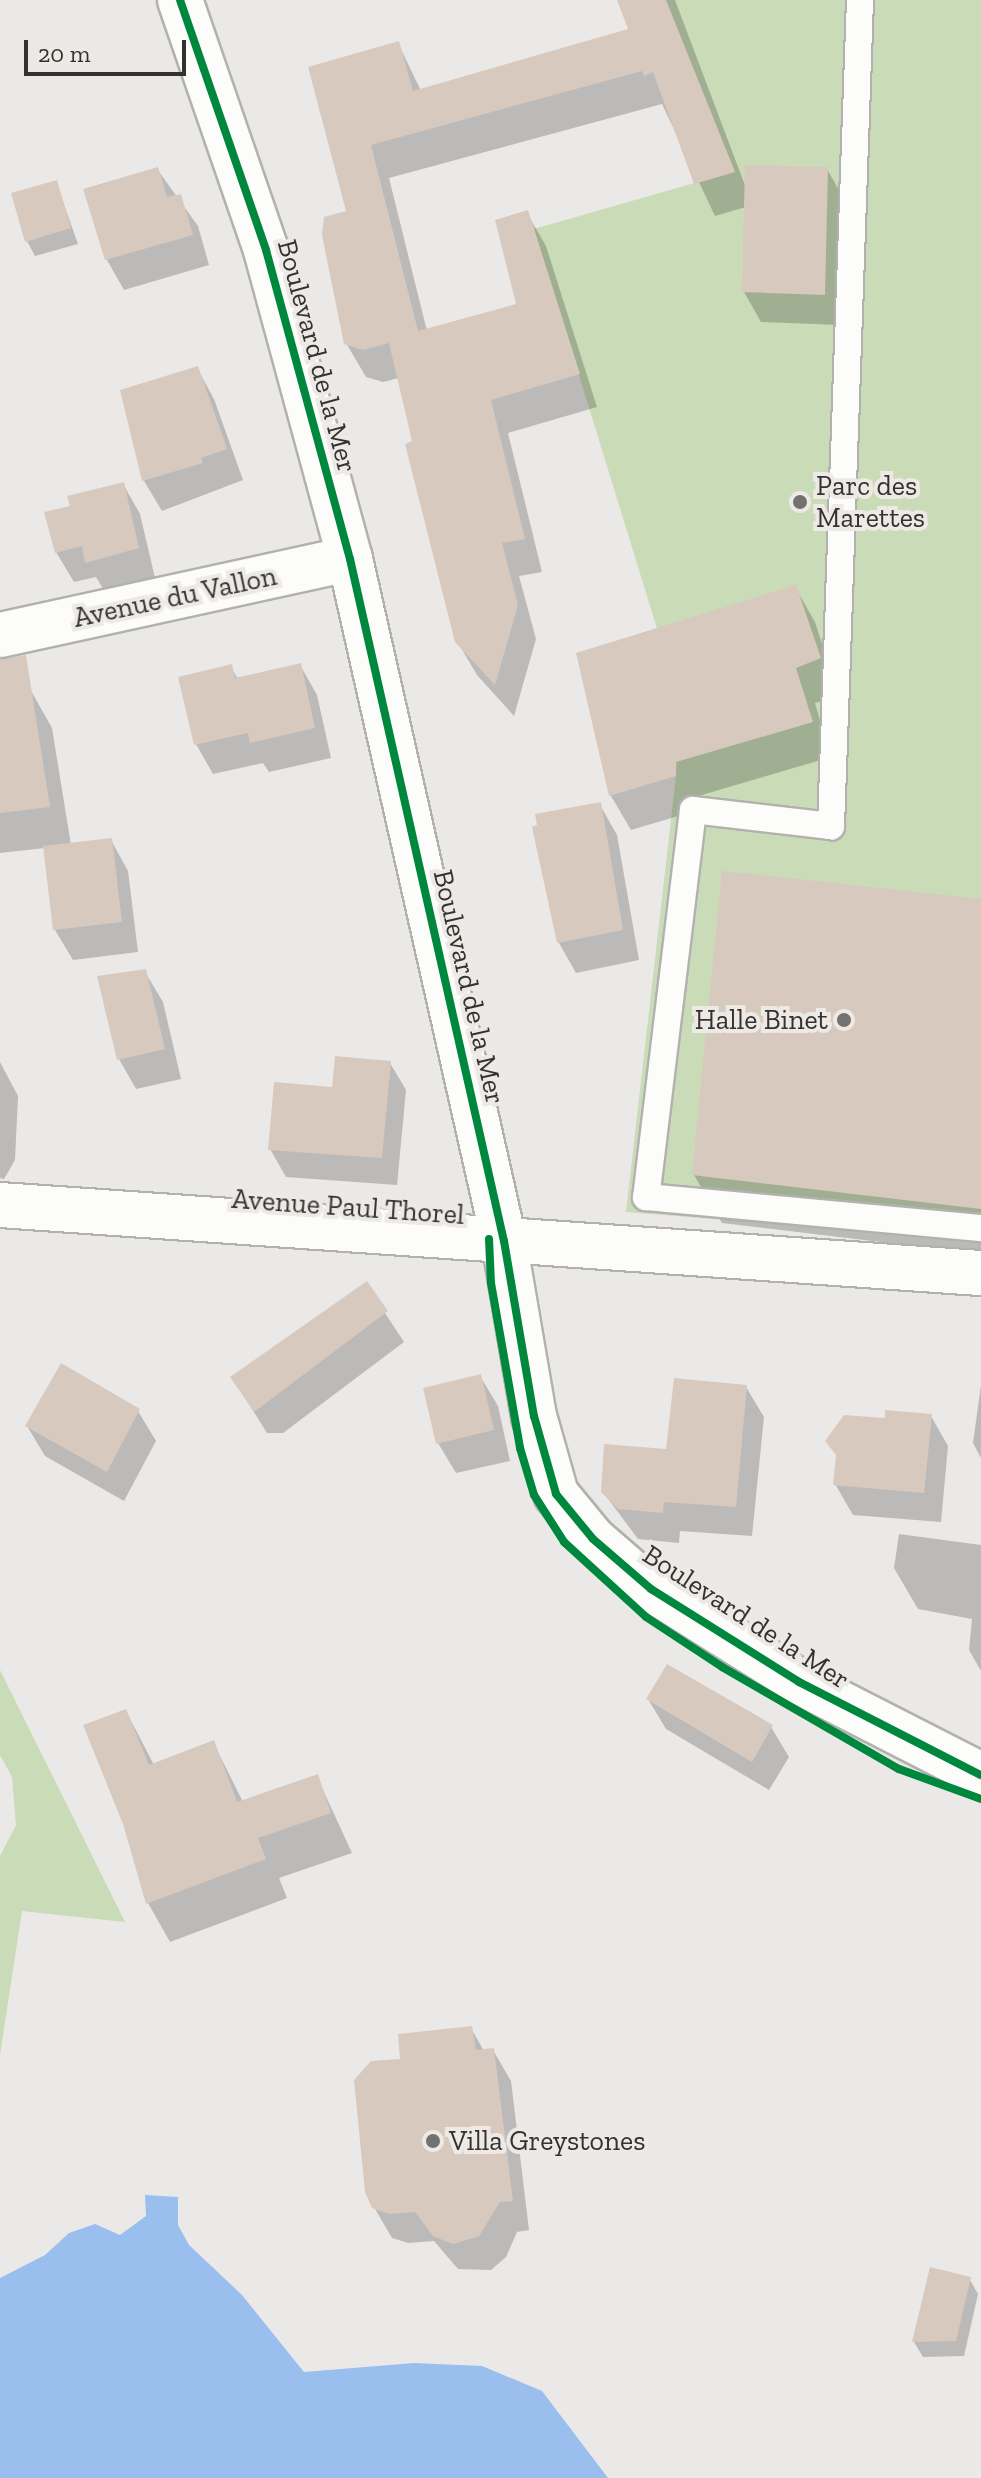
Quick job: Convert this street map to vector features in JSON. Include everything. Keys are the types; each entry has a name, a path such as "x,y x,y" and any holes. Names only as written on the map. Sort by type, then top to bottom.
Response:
{"street":[{"name":"Boulevard de la Mer","path":"180,0 266,250 350,559 504,1241 534,1416 556,1494 593,1539 651,1589 799,1682 981,1775"},
{"name":"Avenue du Vallon","path":"0,635 350,559"},
{"name":"Avenue Paul Thorel","path":"0,1205 981,1273"}],"lane":[{"path":"860,0 831,826 693,810 646,1197 981,1228"}],"green space":[{"name":"Parc des Marettes","path":"666,0 981,0 981,1241 626,1212 676,776 679,700 534,229 726,174"},
{"path":"0,1670 125,1922 22,1911 0,2055 0,1856 16,1825 12,1777 0,1755"}],"water":[{"path":"145,2195 178,2197 178,2225 189,2245 242,2295 304,2372 414,2363 482,2366 542,2391 608,2478 0,2478 0,2278 45,2255 69,2233 95,2224 120,2235 146,2216"}],"building":[{"path":"617,0 666,0 735,172 694,184 653,72 644,76 642,71 371,145 418,331 516,304 495,220 528,210 580,374 491,400 525,539 502,543 518,605 495,685 455,642 405,444 412,441 389,343 363,350 344,344 322,235 324,217 346,211 308,67 399,41 413,91 628,29"},
{"path":"745,165 828,167 825,295 742,292"},
{"path":"158,167 167,197 181,194 193,235 105,260 83,189"},
{"path":"57,180 71,228 25,242 11,193"},
{"path":"198,366 227,449 201,458 203,463 142,481 120,390"},
{"path":"124,482 139,548 85,563 82,546 55,553 44,512 70,506 67,496"},
{"path":"796,585 821,658 796,668 813,722 676,762 676,776 609,796 576,653"},
{"path":"26,655 50,807 0,813 0,659"},
{"path":"301,663 315,728 250,743 248,733 194,745 178,677 232,664 235,678"},
{"path":"601,802 623,930 557,943 532,827 537,825 535,814"},
{"path":"112,838 122,922 53,930 43,846"},
{"name":"Halle Binet","path":"722,871 981,899 981,1209 692,1175"},
{"path":"146,969 165,1049 117,1060 97,976"},
{"path":"335,1056 391,1061 382,1158 268,1150 274,1082 332,1087"},
{"path":"367,1281 388,1311 254,1412 230,1377"},
{"path":"61,1363 140,1409 107,1472 25,1426"},
{"path":"481,1374 494,1430 436,1444 423,1388"},
{"path":"674,1378 747,1385 736,1507 664,1502 663,1513 618,1509 601,1492 604,1444 666,1449"},
{"path":"885,1410 932,1414 924,1493 833,1485 836,1455 825,1441 844,1415 885,1418"},
{"path":"667,1664 773,1725 752,1762 646,1699"},
{"path":"126,1709 149,1765 214,1740 237,1802 318,1774 331,1813 258,1838 266,1859 146,1904 123,1824 83,1725"},
{"name":"Villa Greystones","path":"472,2026 476,2050 494,2048 513,2201 500,2202 479,2236 453,2244 433,2236 415,2212 389,2214 372,2208 365,2192 354,2080 371,2061 400,2059 398,2034"},
{"path":"930,2267 971,2277 956,2341 912,2342"}],"cycle path":[{"path":"180,0 266,250 350,559 504,1241 534,1416 556,1494 593,1539 651,1589 799,1682 981,1775"},
{"path":"489,1239 491,1283 520,1448 534,1495 564,1542 646,1617 722,1667 899,1769 981,1799"}],"place":[{"name":"Parc des Marettes","path":"800,502"},
{"name":"Halle Binet","path":"844,1020"},
{"name":"Villa Greystones","path":"433,2141"}]}
